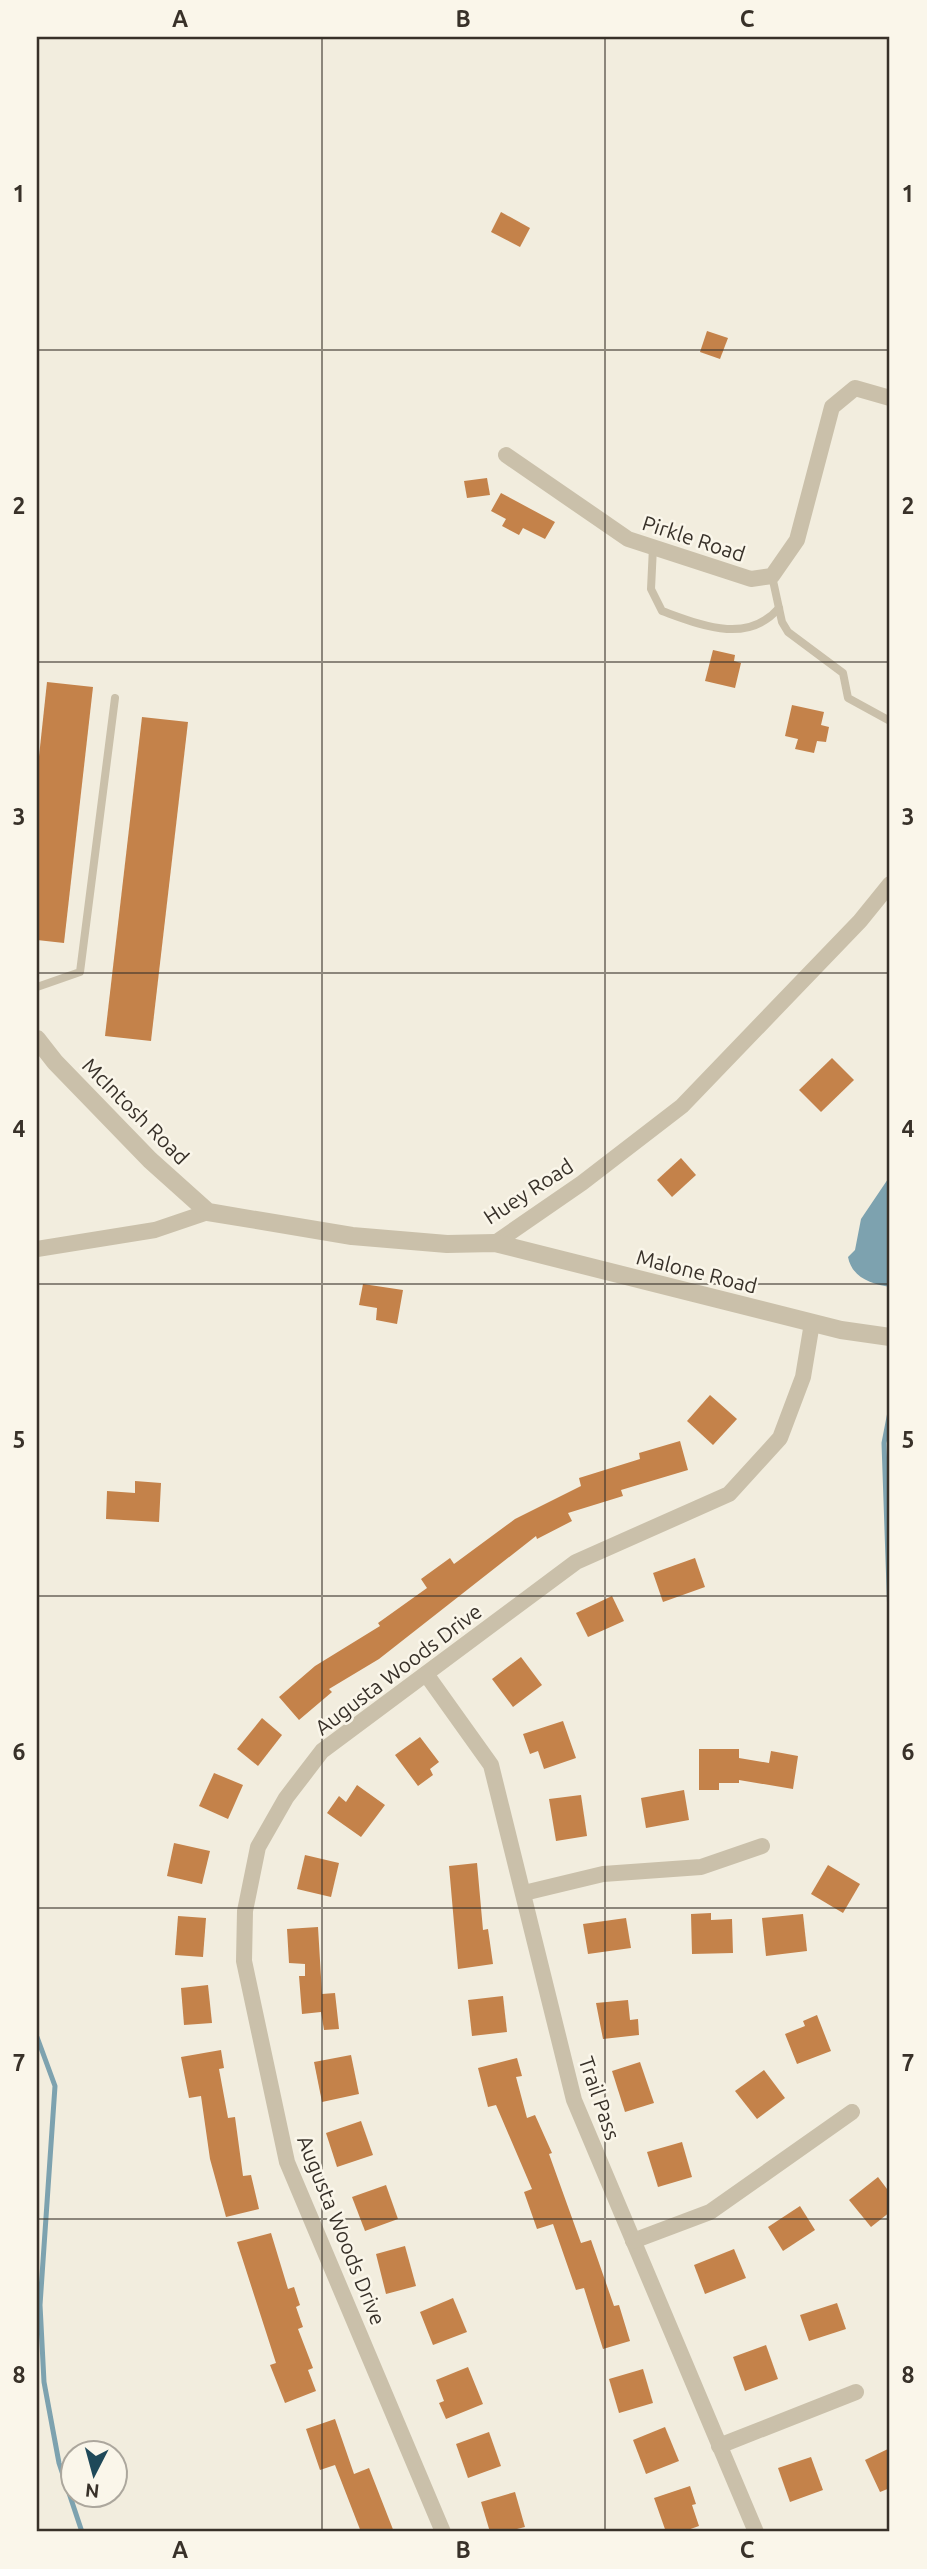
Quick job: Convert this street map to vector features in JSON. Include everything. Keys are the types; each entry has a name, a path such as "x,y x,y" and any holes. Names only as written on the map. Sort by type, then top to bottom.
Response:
{"street":[{"path":"772,576 797,540 832,407 855,388 890,398"},
{"name":"Pirkle Road","path":"506,455 628,539 751,579 772,576"},
{"name":"Huey Road","path":"37,1250 155,1230 208,1212 352,1236 447,1244 495,1243 582,1183 682,1105 860,921 890,884"},
{"name":"McIntosh Road","path":"37,1039 55,1062 150,1160 208,1212"},
{"name":"Malone Road","path":"495,1243 813,1322 890,1337"},
{"name":"Augusta Woods Drive","path":"443,2532 287,2162 244,1961 245,1911 258,1847 286,1798 322,1751 576,1562 729,1494 780,1437 803,1377 813,1322"},
{"name":"Trail Pass","path":"426,1674 491,1765 574,2100 756,2532"},
{"path":"524,1893 603,1874 701,1867 762,1846"},
{"path":"633,2241 710,2212 852,2112"},
{"path":"719,2446 856,2392"}],"lane":[{"path":"653,547 651,589 662,611 701,625 733,631 770,619 779,608"},
{"path":"772,576 788,632 843,673 848,698 890,721"},
{"path":"37,987 80,972 115,698"}],"water":[{"path":"890,1176 890,1287 870,1282 858,1275 848,1257 855,1250 861,1219"}],"building":[{"path":"501,212 530,228 520,247 491,232"},
{"path":"707,331 728,338 720,359 700,352"},
{"path":"487,478 490,495 467,498 464,481"},
{"path":"501,493 555,522 545,539 523,528 519,535 502,526 506,519 491,511"},
{"path":"713,650 735,655 734,661 741,663 735,688 705,681"},
{"path":"47,682 93,687 64,943 37,940 37,775"},
{"path":"792,705 824,712 821,725 829,727 826,742 817,741 814,753 795,749 798,739 785,736"},
{"path":"142,717 188,722 151,1041 105,1036"},
{"path":"832,1058 854,1080 821,1112 799,1090"},
{"path":"681,1158 696,1175 672,1197 657,1180"},
{"path":"363,1284 403,1290 397,1324 376,1320 377,1308 359,1305"},
{"path":"710,1395 737,1419 713,1445 687,1421"},
{"path":"680,1441 688,1470 621,1490 623,1496 568,1513 572,1521 537,1539 536,1536 379,1659 329,1689 332,1692 299,1720 279,1697 315,1666 380,1626 378,1623 427,1588 421,1579 450,1558 454,1564 515,1519 581,1486 579,1478 640,1459 639,1453"},
{"path":"135,1481 161,1483 159,1522 106,1519 107,1491 135,1493"},
{"path":"695,1558 705,1587 663,1602 653,1573"},
{"path":"612,1596 624,1621 588,1637 576,1613"},
{"path":"521,1657 542,1685 513,1707 492,1679"},
{"path":"262,1718 282,1735 258,1766 237,1749"},
{"path":"563,1721 576,1758 544,1769 538,1751 530,1754 523,1734"},
{"path":"420,1737 439,1762 430,1769 433,1775 418,1786 395,1755"},
{"path":"699,1749 739,1749 739,1758 769,1763 771,1751 798,1756 793,1789 739,1780 739,1783 719,1783 719,1790 699,1790"},
{"path":"214,1773 243,1785 228,1819 199,1806"},
{"path":"357,1785 385,1805 361,1837 327,1813 339,1796 346,1802"},
{"path":"684,1790 689,1820 646,1828 641,1798"},
{"path":"581,1795 587,1836 556,1841 549,1799"},
{"path":"174,1843 210,1851 202,1884 167,1876"},
{"path":"305,1855 339,1863 331,1897 297,1889"},
{"path":"477,1863 483,1930 488,1929 493,1964 458,1969 449,1866"},
{"path":"828,1865 860,1884 843,1913 811,1894"},
{"path":"711,1913 711,1920 732,1919 733,1953 692,1954 691,1914"},
{"path":"803,1914 807,1951 766,1956 762,1918"},
{"path":"178,1916 206,1918 203,1957 175,1955"},
{"path":"626,1918 631,1948 588,1954 583,1924"},
{"path":"318,1927 322,1994 335,1993 339,2029 324,2030 321,2012 302,2014 299,1976 305,1976 305,1964 289,1963 287,1929"},
{"path":"208,1985 212,2023 184,2025 181,1988"},
{"path":"503,1996 507,2032 472,2036 468,2000"},
{"path":"628,2000 630,2020 638,2019 639,2035 603,2039 596,2003"},
{"path":"817,2015 831,2051 797,2064 785,2034 805,2026 803,2021"},
{"path":"221,2050 224,2068 219,2069 228,2118 235,2117 243,2176 251,2175 259,2209 226,2217 210,2159 201,2096 189,2098 181,2057"},
{"path":"351,2055 359,2094 322,2102 314,2062"},
{"path":"517,2058 522,2076 516,2077 527,2118 535,2115 552,2153 549,2154 581,2243 591,2240 614,2306 619,2305 630,2341 603,2349 584,2288 576,2290 553,2224 537,2229 524,2192 532,2189 496,2105 488,2107 478,2068"},
{"path":"640,2062 654,2103 625,2112 612,2071"},
{"path":"764,2070 785,2098 757,2119 735,2091"},
{"path":"361,2121 373,2155 337,2167 326,2133"},
{"path":"682,2142 692,2177 658,2187 647,2152"},
{"path":"878,2177 890,2193 890,2212 871,2227 849,2200"},
{"path":"386,2185 398,2219 365,2231 352,2197"},
{"path":"800,2206 815,2230 783,2251 768,2227"},
{"path":"271,2233 288,2289 294,2287 300,2305 296,2307 303,2327 298,2329 313,2368 308,2370 316,2391 285,2403 270,2365 276,2363 237,2242"},
{"path":"405,2246 416,2286 386,2294 376,2254"},
{"path":"734,2249 746,2278 705,2294 694,2265"},
{"path":"453,2298 467,2332 433,2345 420,2312"},
{"path":"837,2303 846,2329 809,2341 800,2315"},
{"path":"766,2345 778,2379 745,2391 733,2357"},
{"path":"468,2367 483,2404 446,2419 439,2403 444,2401 436,2380"},
{"path":"643,2369 653,2403 619,2413 609,2379"},
{"path":"335,2419 354,2474 369,2468 394,2532 361,2532 335,2465 320,2470 306,2429"},
{"path":"665,2427 679,2461 646,2474 633,2440"},
{"path":"489,2432 501,2466 468,2478 456,2444"},
{"path":"890,2448 890,2488 880,2492 865,2460"},
{"path":"811,2457 823,2490 790,2502 778,2468"},
{"path":"690,2486 696,2504 692,2505 699,2526 682,2532 666,2532 654,2498"},
{"path":"515,2492 525,2527 505,2532 490,2532 481,2502"}],"waterway":[{"path":"890,1412 884,1443 890,1617"},
{"path":"37,2037 55,2086 40,2305 44,2382 59,2463 82,2532"}]}
